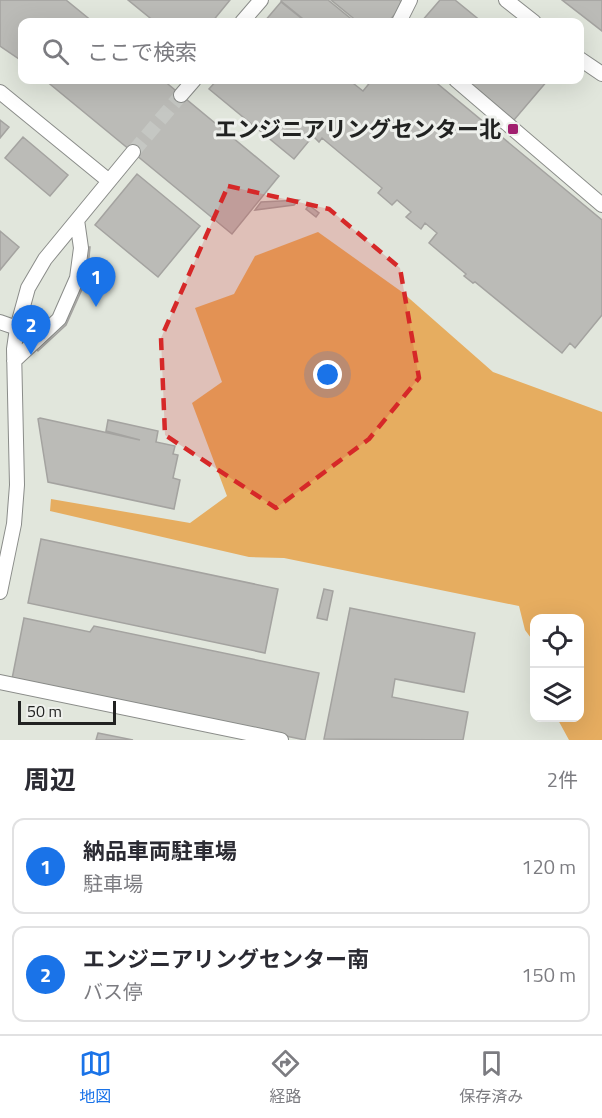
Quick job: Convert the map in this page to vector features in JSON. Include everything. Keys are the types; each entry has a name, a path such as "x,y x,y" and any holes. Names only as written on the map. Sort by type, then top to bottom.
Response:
{"lane":[{"path":"245,18 261,0"},
{"path":"401,18 410,0"},
{"path":"506,0 529,18"},
{"path":"584,62 602,74"},
{"path":"181,95 191,84"},
{"path":"461,84 602,205"},
{"path":"0,92 109,182"},
{"path":"0,592 14,524 17,486 14,361 16,328 28,288 45,259 133,152"},
{"path":"14,361 59,319 77,278 81,248 77,220"},
{"path":"0,322 16,328"},
{"path":"0,682 281,740"}],"highlighted area":[{"path":"228,186 329,209 400,268 419,378 369,439 276,508 165,435 161,338"}],"shaded area":[{"path":"0,0 602,0 602,740 0,740"},
{"path":"318,232 402,292 493,372 602,412 602,740 569,740 559,722 584,722 584,614 530,614 530,637 525,630 519,606 284,558 249,557 50,511 51,499 190,523 227,496 192,403 222,382 195,308 234,294 255,256"}],"building":[{"path":"0,0 66,0 88,18 18,18 18,58 0,46"},
{"path":"128,0 230,0 215,18 150,18"},
{"path":"328,0 350,18 302,18 281,1"},
{"path":"331,0 399,0 404,4 392,18 353,18"},
{"path":"440,0 455,0 477,18 424,18"},
{"path":"562,0 602,0 602,31"},
{"path":"281,2 301,18 267,18"},
{"path":"50,84 168,84 279,176 232,234"},
{"path":"213,84 354,84 363,91 369,84 438,84 602,220 602,315 575,348 570,343 562,353 475,282 473,283 464,276 466,274 429,243 437,233 425,223 421,229 406,217 411,212 397,200 392,205 378,193 382,188 322,138 319,142 313,136 294,159 209,89"},
{"path":"470,84 545,84 514,120"},
{"path":"0,120 9,127 0,138"},
{"path":"23,137 68,175 50,196 5,158"},
{"path":"137,174 200,226 158,277 95,225"},
{"path":"299,200 294,205 255,210 261,202"},
{"path":"309,205 319,213 316,217 306,209"},
{"path":"0,231 19,247 0,270"},
{"path":"84,247 90,247 87,278 66,325 38,351 35,347 82,277"},
{"path":"38,419 140,440 106,431 108,420 158,431 156,442 175,446 173,454 178,455 173,478 180,480 174,509 48,482"},
{"path":"41,539 278,589 265,653 28,603"},
{"path":"324,589 333,591 327,620 317,618"},
{"path":"350,608 475,633 464,692 395,679 392,697 468,712 463,740 324,739"},
{"path":"24,618 90,632 94,626 319,673 305,740 12,679"},
{"path":"98,733 133,740 96,740"}],"tunnel":[{"path":"133,152 181,95"}],"place":[{"name":"エンジニアリングセンター北","path":"513,129"},
{"name":"納品車両駐車場","path":"96,307"},
{"name":"エンジニアリングセンター南","path":"31,355"}]}
